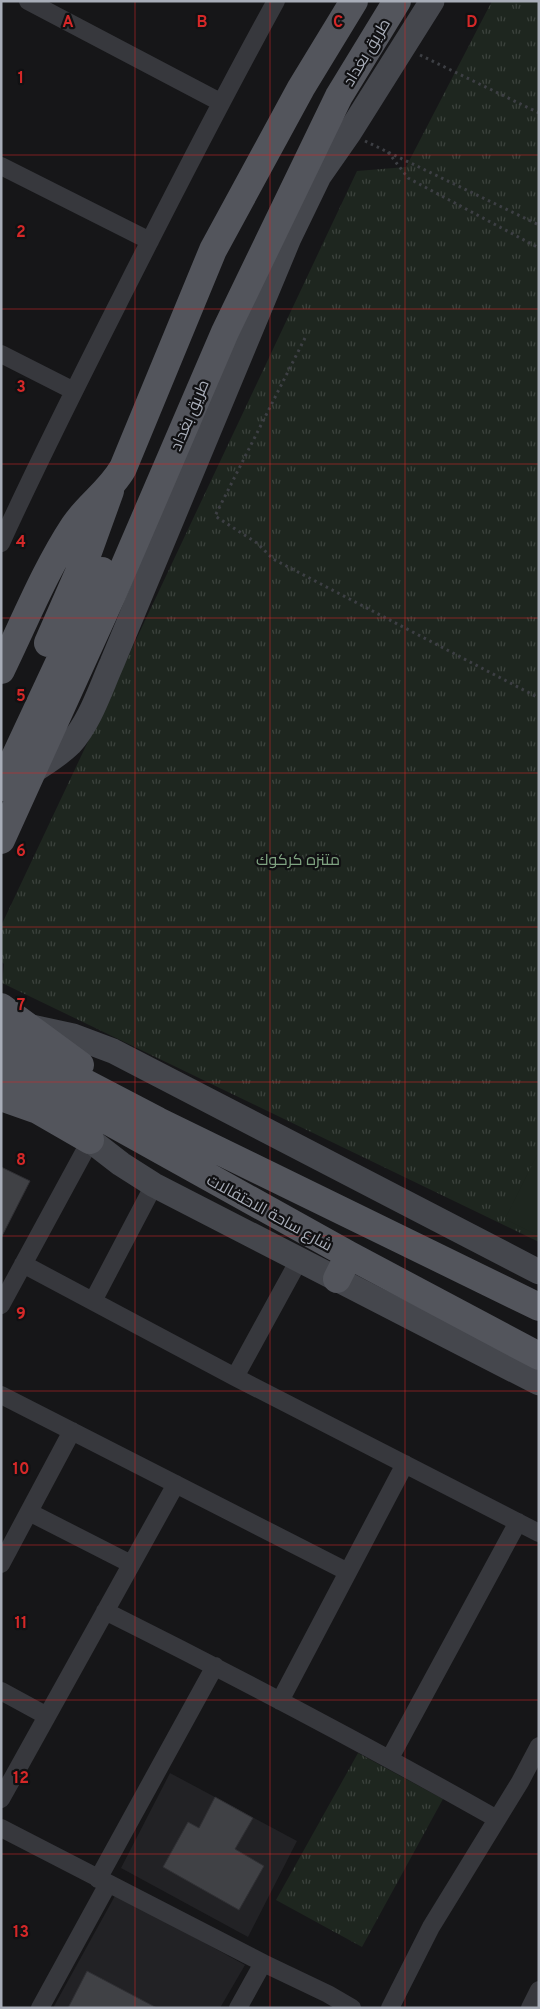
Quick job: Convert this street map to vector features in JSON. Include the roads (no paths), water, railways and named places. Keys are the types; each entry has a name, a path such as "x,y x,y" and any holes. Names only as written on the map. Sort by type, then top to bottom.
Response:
{"main road":[{"path":"1,670 69,534 82,514 112,484 123,468 213,250 301,88 354,1"},
{"name":"طريق بغداد","path":"1,840 176,446 225,362 339,96 397,1"},
{"path":"32,772 58,755 83,726 112,664 225,362 319,176 349,133 432,1"},
{"path":"1,787 132,506 152,473 176,446"},
{"path":"1,748 88,552 112,484"},
{"path":"1,1007 158,1121"},
{"path":"26,1026 73,1036 113,1051 539,1272"},
{"name":"شارع ساحة الاحتفالات","path":"1,1039 158,1121 539,1307"},
{"name":"شارع ساحة الاحتفالات","path":"1,1068 97,1129 349,1255 539,1356"},
{"path":"1,1097 97,1129 122,1164 154,1185 539,1383"},
{"path":"337,1279 349,1255"}],"street":[{"path":"28,1 220,102"},
{"path":"3,533 220,102 276,1"},
{"path":"1,166 150,242"},
{"path":"1,354 74,391"},
{"path":"1,1305 97,1129"},
{"path":"93,1301 154,1185"},
{"path":"235,1377 299,1260"},
{"path":"23,1264 235,1377 539,1533"},
{"path":"1,1395 348,1572"},
{"path":"1,1564 72,1431"},
{"path":"280,1701 405,1464"},
{"path":"1,1799 176,1484"},
{"path":"29,1512 131,1564"},
{"path":"390,1758 518,1522"},
{"path":"106,1611 390,1758 497,1819"},
{"path":"40,2008 103,1881 215,1666"},
{"path":"1,1691 47,1716"},
{"path":"390,2008 431,1927 539,1746"},
{"path":"1,1828 263,1963 328,1994 352,2008"},
{"path":"238,2008 263,1963"},
{"path":"530,2008 539,1990"}],"park label":[{"name":"متنزه كركوك","path":"298,859"}]}
